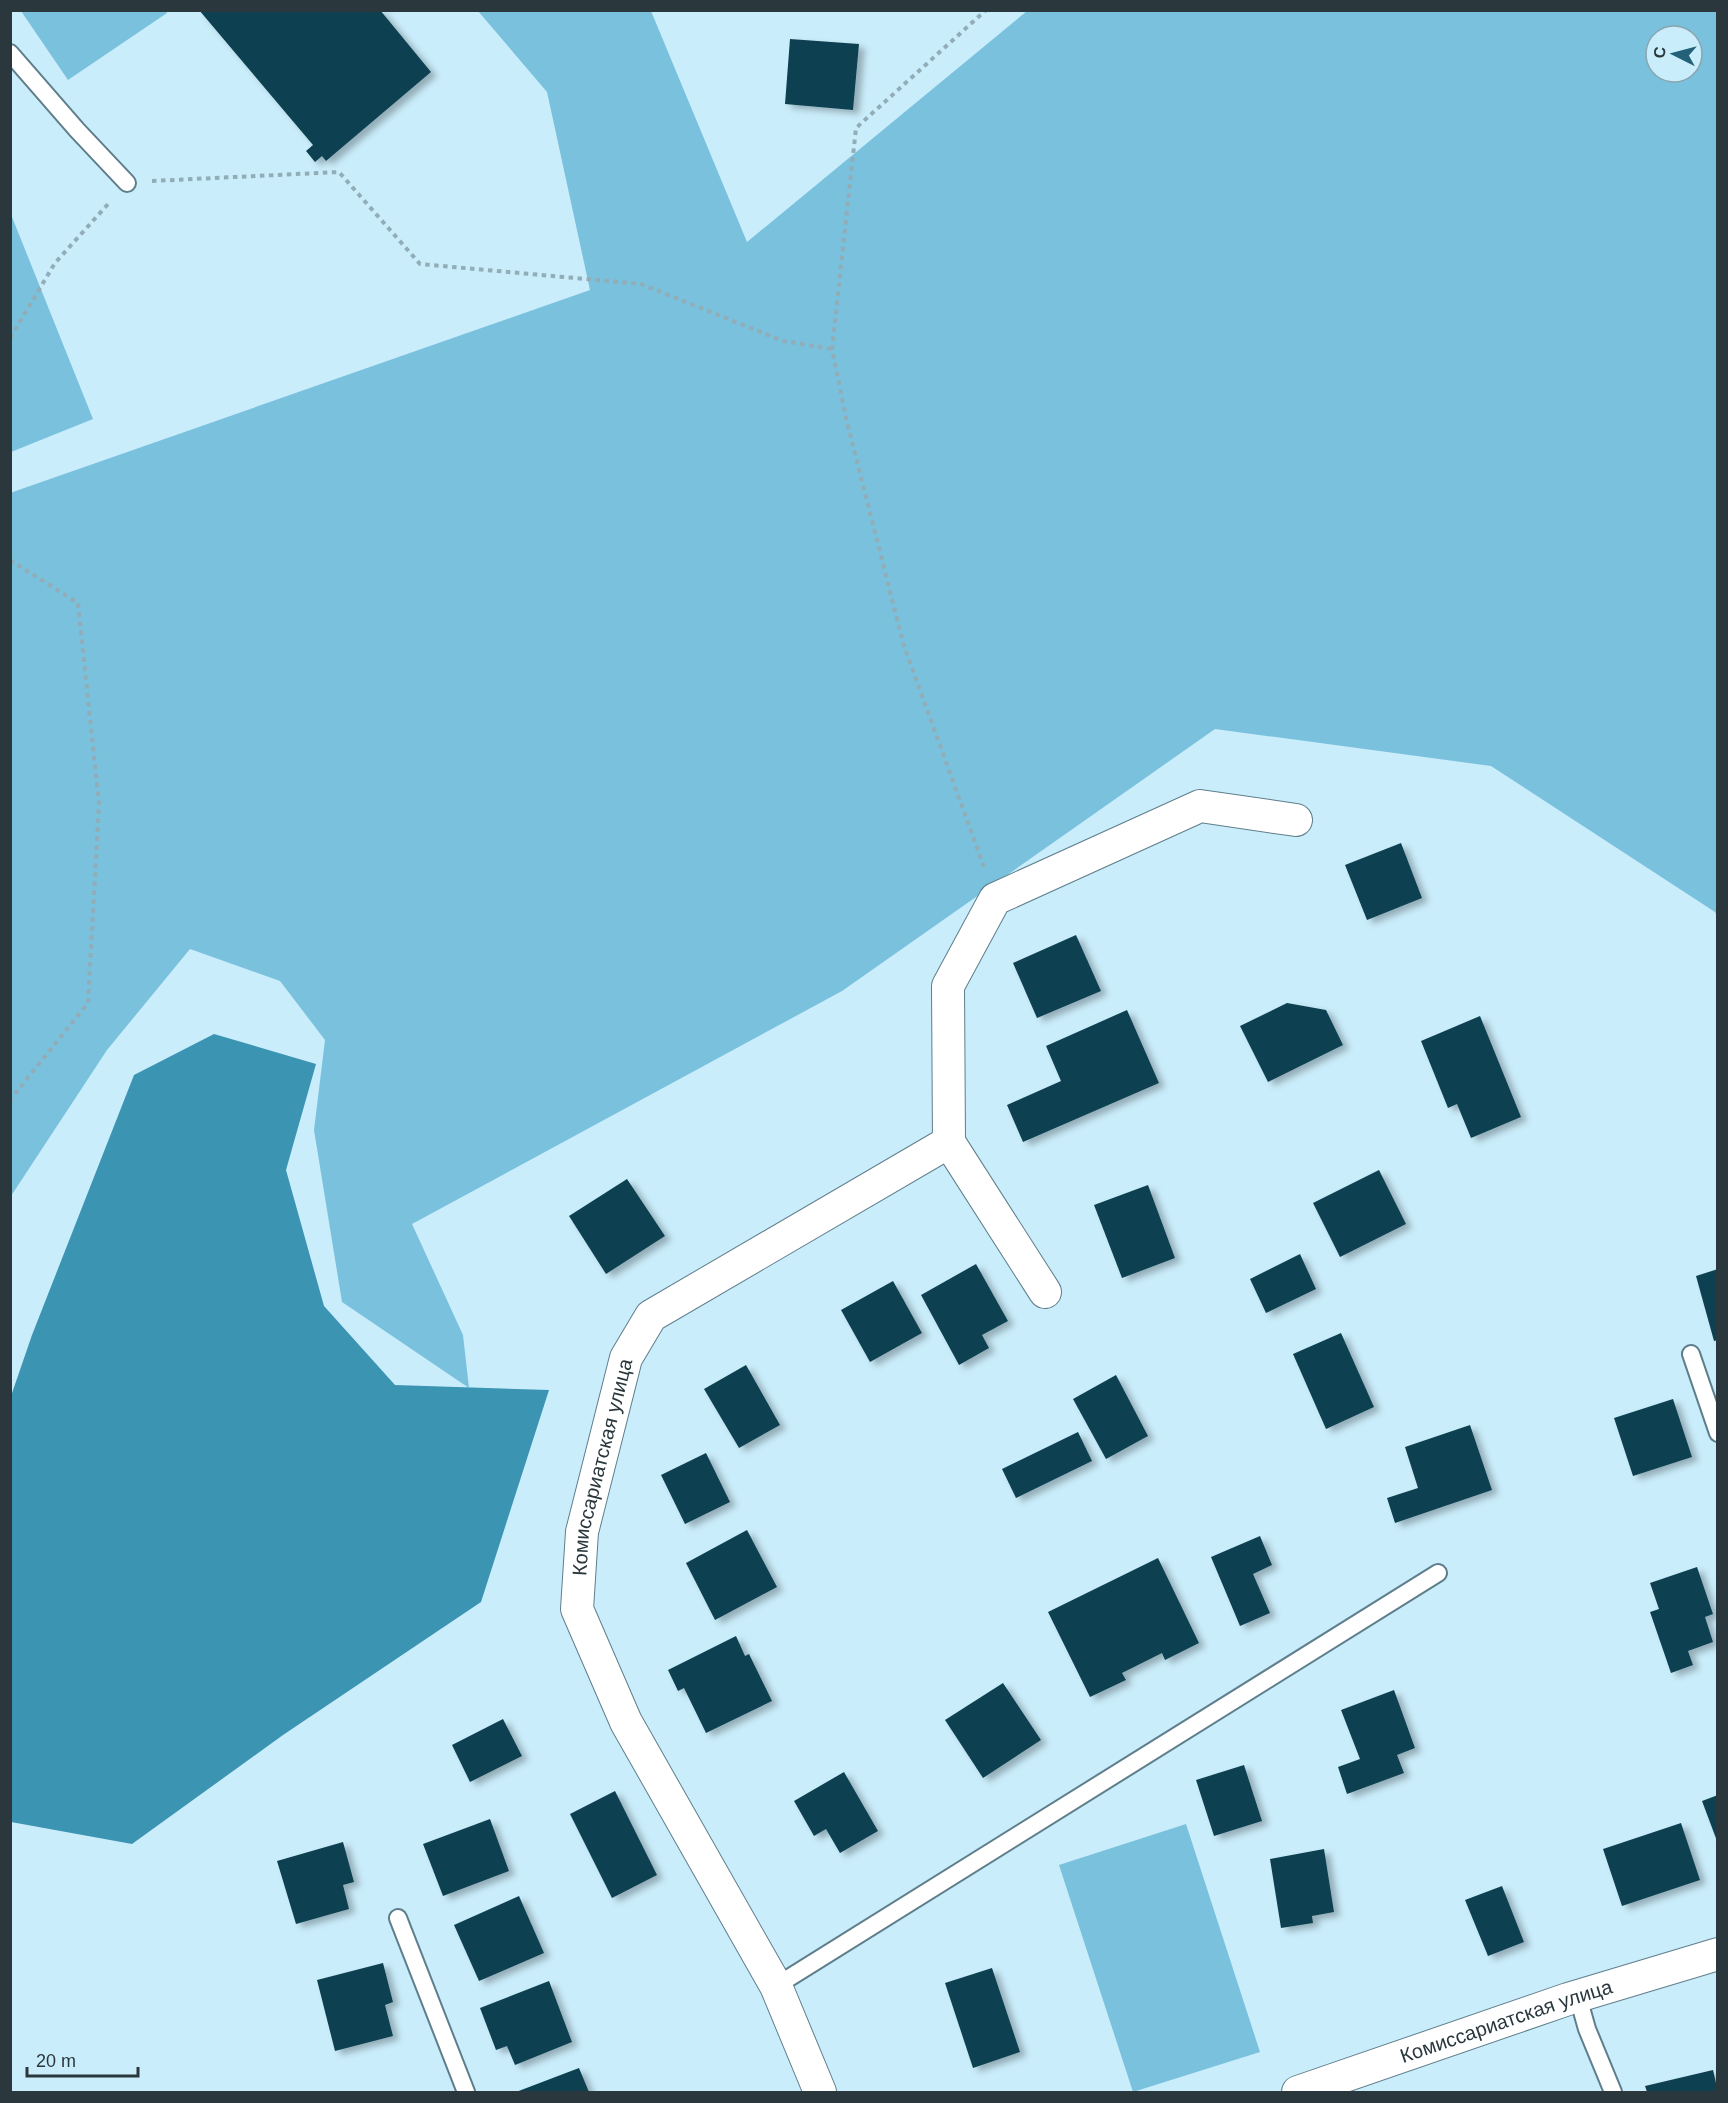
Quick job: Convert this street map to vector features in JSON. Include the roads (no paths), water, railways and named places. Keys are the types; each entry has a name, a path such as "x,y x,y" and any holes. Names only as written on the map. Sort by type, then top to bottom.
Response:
{"street":[{"path":"1045,1292 949,1142 948,986 995,898 1200,806 1296,820"},
{"name":"Комиссариатская улица","path":"820,2092 776,1986 627,1722 582,1619 578,1609 582,1532 626,1358 651,1316 949,1142"},
{"name":"Комиссариатская улица","path":"1308,2091 1578,1997 1718,1954"}],"lane":[{"path":"10,53 127,183"},
{"path":"1691,1354 1718,1433"},
{"path":"776,1986 1438,1573"},
{"path":"398,1918 466,2092"},
{"path":"1578,1997 1587,2029 1613,2092"}]}
